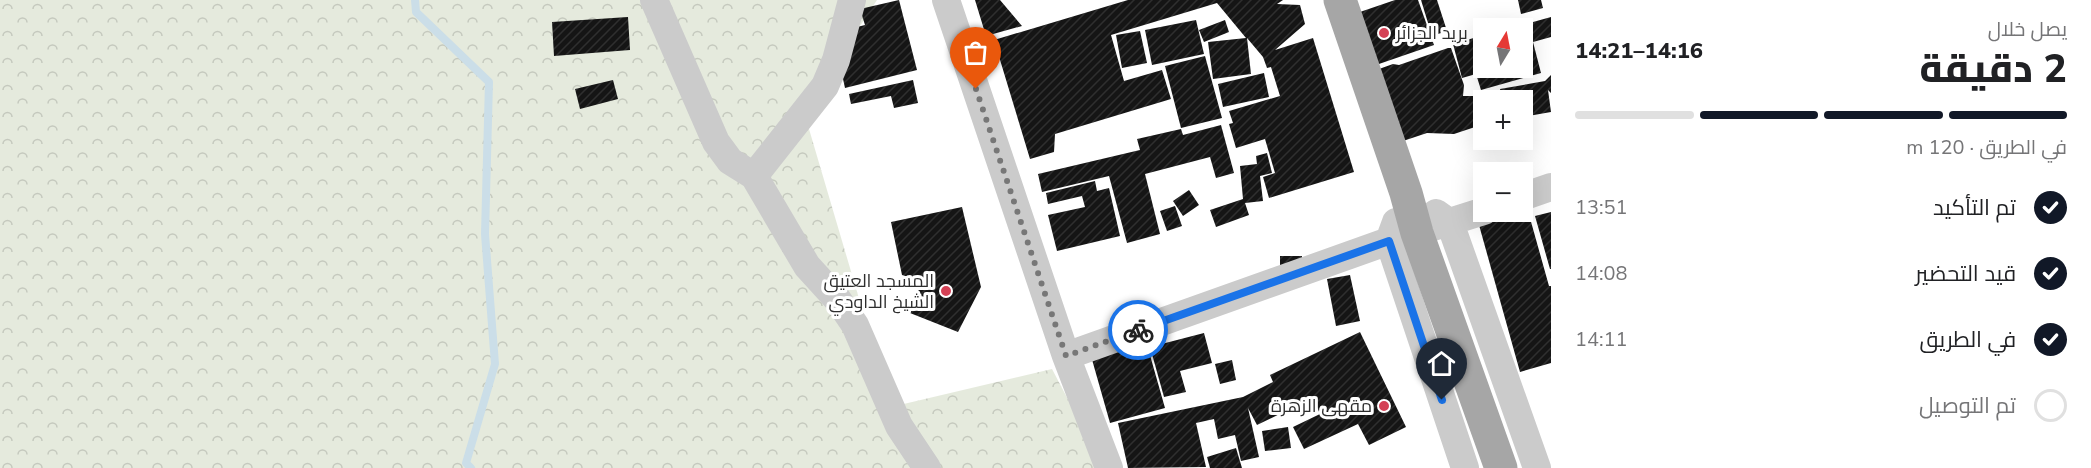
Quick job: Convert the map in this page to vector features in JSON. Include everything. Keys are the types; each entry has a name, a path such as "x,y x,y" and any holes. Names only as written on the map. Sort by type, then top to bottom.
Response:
{"main road":[{"path":"1340,0 1406,193 1403,237 1496,467"}],"street":[{"path":"654,0 716,142 730,161 754,176 807,266 838,300 855,325 899,426 927,468"},
{"path":"754,176 825,86 836,60 852,0"},
{"path":"946,0 1066,356 1109,468"},
{"path":"1533,193 1551,187"},
{"path":"1406,193 1450,223 1540,455 1496,467"},
{"path":"1066,356 1403,237 1473,215"},
{"path":"1403,237 1465,468"}],"green space":[{"path":"0,0 877,0 804,112 891,407 1052,369 1104,468 0,468"}],"building":[{"path":"899,0 917,70 845,88 833,33 865,25 860,9"},
{"path":"975,0 1000,0 1022,26 986,36"},
{"path":"1128,0 1283,0 1277,4 1300,5 1305,24 1275,50 1313,38 1354,172 1269,198 1263,177 1275,173 1265,139 1236,148 1229,124 1233,123 1229,111 1280,96 1271,67 1267,68 1263,57 1247,38 1251,74 1213,79 1208,42 1246,38 1217,3 1111,35 1124,81 1162,70 1171,99 1055,134 1054,152 1030,159 994,40"},
{"path":"1395,0 1418,0 1434,45 1376,65 1357,13"},
{"path":"1421,0 1437,0 1447,31 1432,36"},
{"path":"1518,0 1541,0 1543,8 1521,14"},
{"path":"628,17 630,50 554,56 552,22"},
{"path":"1551,17 1551,37 1533,42 1533,22"},
{"path":"1196,20 1204,54 1152,65 1145,30"},
{"path":"1225,20 1229,32 1204,42 1199,30"},
{"path":"1140,31 1147,63 1122,68 1116,35"},
{"path":"1473,38 1473,75 1462,78 1453,44"},
{"path":"1533,42 1541,73 1533,75"},
{"path":"1451,48 1464,85 1463,96 1473,96 1473,128 1454,134 1427,133 1403,141 1379,69 1393,64 1399,65"},
{"path":"1205,56 1222,118 1181,128 1165,66"},
{"path":"1264,73 1269,97 1223,107 1218,84"},
{"path":"1551,75 1551,93 1548,90 1551,112 1533,115 1533,90 1500,90 1500,89 1545,81"},
{"path":"1477,78 1523,78 1481,90"},
{"path":"613,80 618,99 580,109 575,89"},
{"path":"913,80 918,103 894,108 891,96 851,104 849,94"},
{"path":"1221,125 1234,173 1216,178 1210,157 1145,174 1160,234 1127,243 1109,176 1042,192 1038,174 1140,150 1137,139 1181,129 1183,135"},
{"path":"1267,153 1272,173 1260,176 1263,201 1245,203 1249,215 1216,227 1210,210 1243,199 1240,166 1257,164 1256,156"},
{"path":"1095,181 1097,191 1109,188 1120,236 1057,251 1048,215 1085,207 1082,196 1048,204 1046,193"},
{"path":"1189,190 1199,205 1183,216 1173,201"},
{"path":"1175,206 1182,226 1167,231 1160,211"},
{"path":"962,207 981,287 958,332 910,313 922,281 902,275 891,222"},
{"path":"1551,212 1551,269 1550,269 1535,216"},
{"path":"1490,222 1531,222 1549,286 1551,286 1551,363 1520,372 1479,225"},
{"path":"1280,256 1302,256 1302,268 1280,269"},
{"path":"1350,275 1360,321 1336,326 1327,279"},
{"path":"1360,332 1406,427 1369,445 1358,424 1304,449 1293,427 1320,414 1313,398 1257,425 1248,408 1259,457 1241,461 1235,435 1218,439 1214,419 1196,423 1206,467 1128,468 1118,423 1243,397 1273,382 1270,375"},
{"path":"1204,333 1212,363 1180,371 1186,392 1164,397 1150,347"},
{"path":"1144,334 1165,408 1110,423 1089,349"},
{"path":"1232,360 1236,380 1220,384 1215,364"},
{"path":"1288,427 1291,448 1265,451 1262,431"},
{"path":"1236,448 1242,468 1210,468 1207,457"}],"waterway":[{"path":"415,0 416,12 489,82 485,234 495,364 466,463 471,468"}],"way so far":[{"path":"976,89 1066,356 1138,330"}],"place":[{"name":"بريد الجزائر","path":"1384,33"},
{"name":"المسجد العتيق الشيخ الداودي","path":"946,291"},
{"name":"مقهى الزهرة","path":"1384,406"}],"route":[{"path":"1138,330 1389,241 1442,400"}]}
